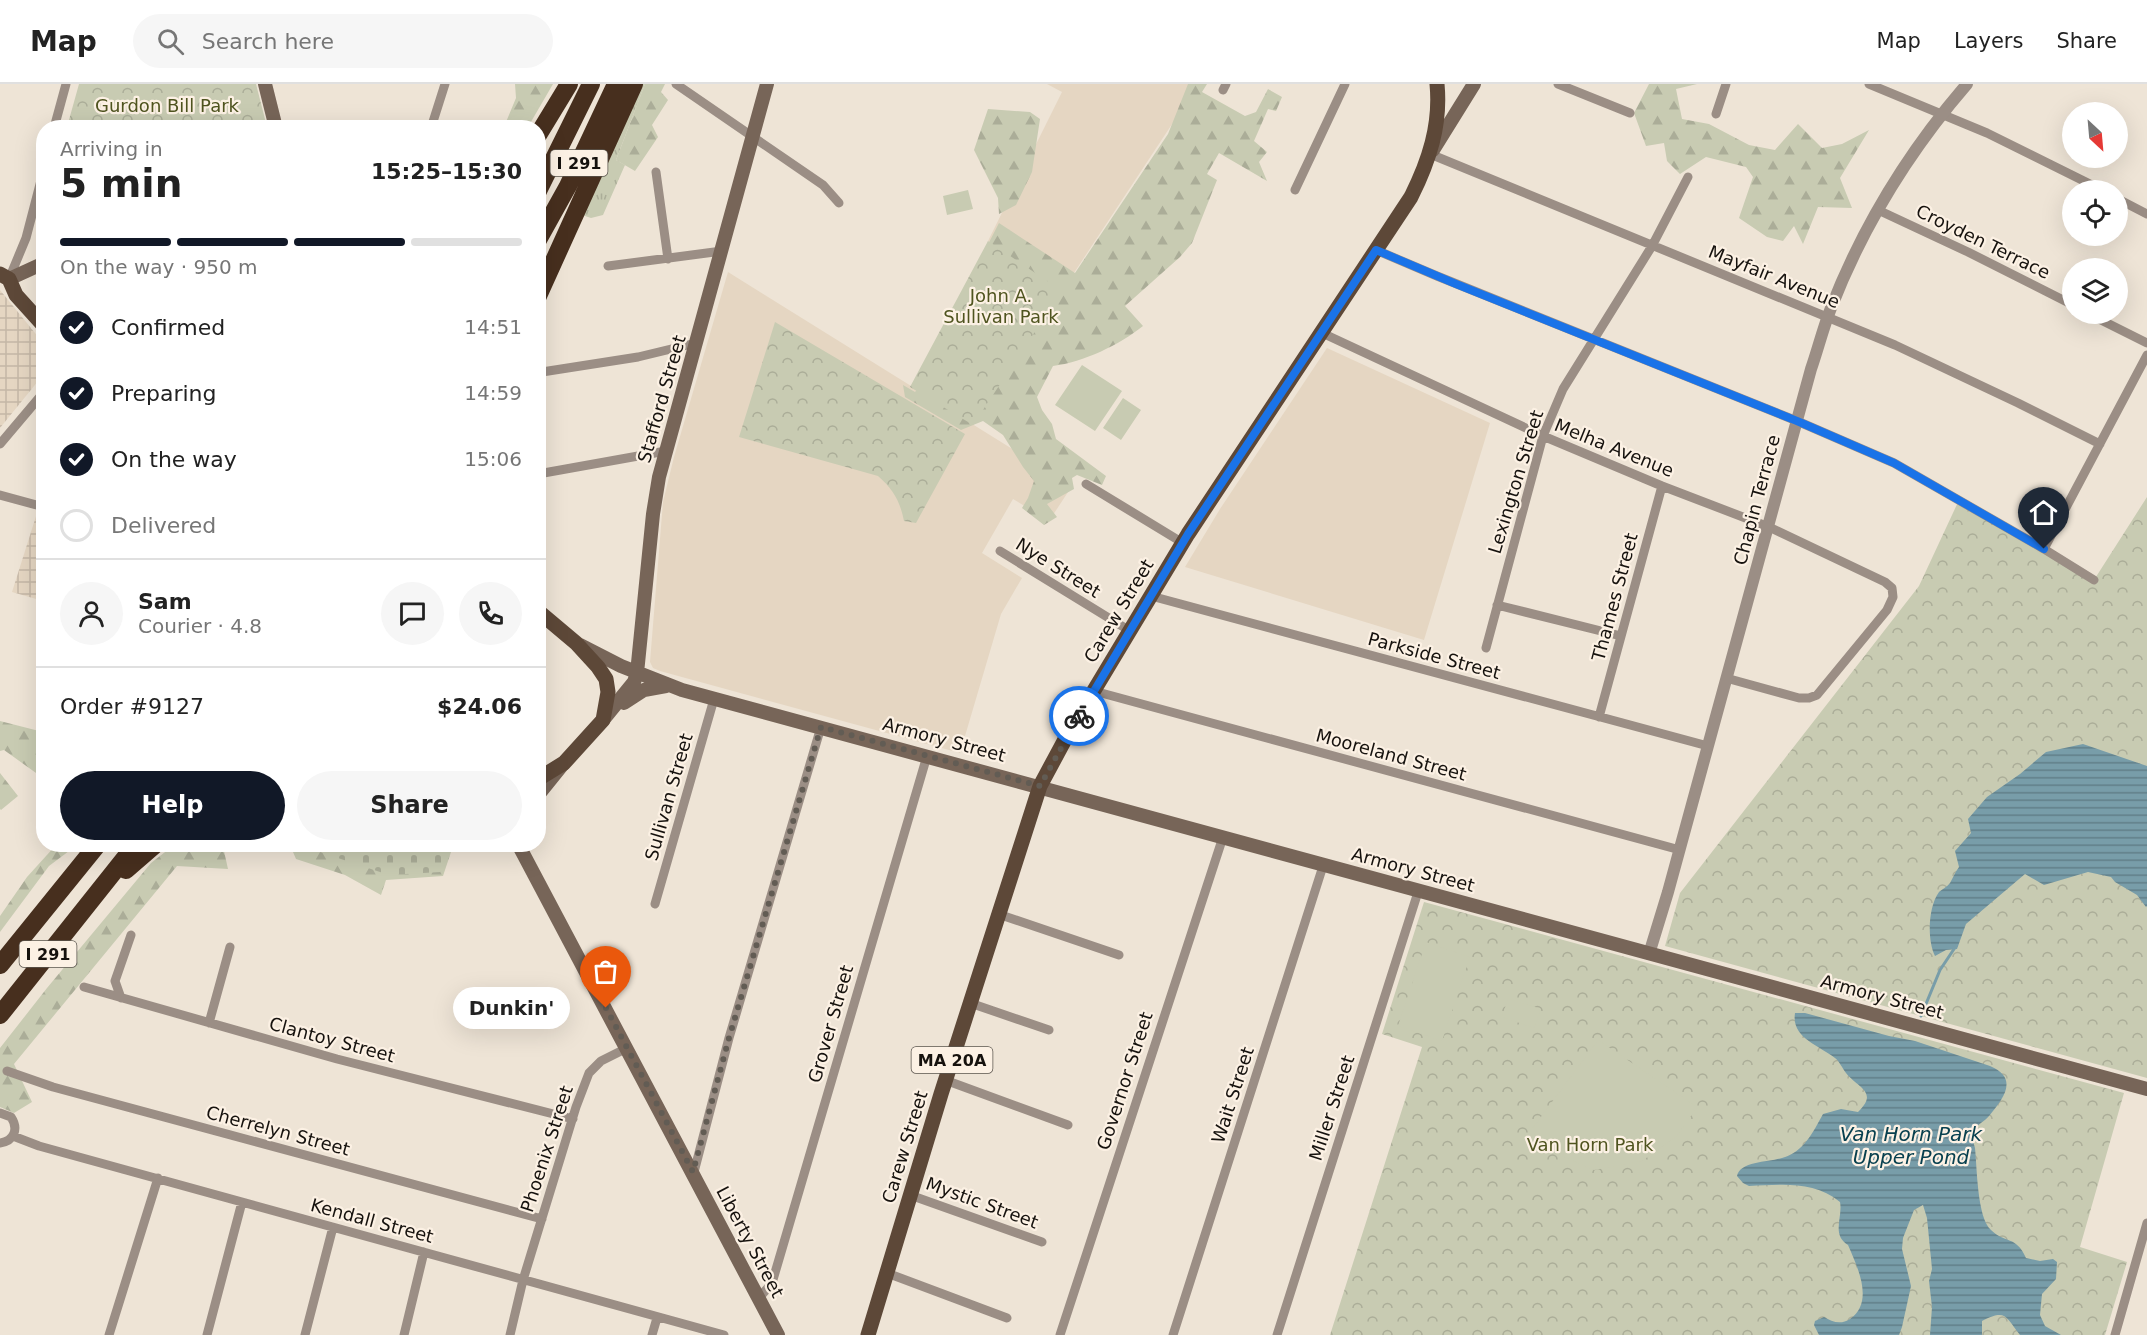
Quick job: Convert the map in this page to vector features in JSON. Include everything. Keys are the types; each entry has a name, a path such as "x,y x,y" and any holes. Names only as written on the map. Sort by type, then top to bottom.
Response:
{"highway":[{"path":"546,122 569,84"},
{"name":"I 291","path":"546,175 591,84"},
{"name":"I 291","path":"546,226 568,186 616,84"},
{"path":"546,278 634,84"},
{"path":"47,906 83,852"},
{"name":"I 291","path":"0,965 91,852"},
{"name":"I 291","path":"0,1015 130,852"},
{"path":"97,894 147,852"}],"main road":[{"path":"265,84 274,120"},
{"name":"Stafford Street","path":"608,715 634,682 637,673 654,501 767,84"},
{"name":"Carew Street","path":"868,1335 945,1080 1040,786 1183,543 1411,197 1430,154 1437,111 1437,84"},
{"path":"1430,154 1474,84"},
{"path":"36,266 4,276 16,295 36,317"},
{"path":"546,618 576,643 598,667 606,679 608,699 608,715 546,785"},
{"name":"Armory Street","path":"576,643 669,686 714,699 2147,1089"},
{"name":"Armory Street","path":"608,715 644,690 669,686"},
{"path":"546,774 564,763"},
{"name":"Liberty Street","path":"523,852 778,1335"},
{"name":"Liberty Street","path":"530,852 539,880"}],"street":[{"path":"56,120 66,84"},
{"path":"434,120 445,84"},
{"path":"1295,189 1345,84"},
{"path":"1558,84 1630,113"},
{"path":"1716,114 1726,84"},
{"path":"1869,84 1987,133 2082,180"},
{"name":"Chapin Terrace","path":"1648,954 1680,849 1797,421 1828,317 1854,254 1905,163 1941,114 1967,84"},
{"path":"680,85 823,185 839,203"},
{"name":"Mayfair Avenue","path":"1430,154 1905,350 2100,444"},
{"path":"656,172 668,259"},
{"name":"Lexington Street","path":"1485,648 1543,436 1563,389 1652,246 1688,177"},
{"path":"4,276 26,238 36,200"},
{"path":"2128,204 2147,214"},
{"name":"Croyden Terrace","path":"1878,210 2062,300"},
{"path":"1376,250 1797,421 1894,463 2094,580"},
{"path":"608,266 722,251"},
{"path":"2109,324 2147,343"},
{"name":"Melha Avenue","path":"1320,332 1543,436 1662,486 1769,527 1885,582 1892,588 1893,597 1887,610 1817,695 1798,698 1726,678"},
{"path":"546,371 638,357 696,343"},
{"path":"2044,549 2147,355"},
{"path":"0,444 36,401"},
{"path":"546,473 666,451"},
{"path":"1086,484 1183,543"},
{"name":"Thames Street","path":"1599,717 1662,486"},
{"path":"0,495 36,505"},
{"name":"Nye Street","path":"1000,551 1130,631"},
{"name":"Parkside Street","path":"1151,596 1708,746"},
{"path":"1497,605 1621,636"},
{"name":"Mooreland Street","path":"1094,691 1680,849"},
{"name":"Sullivan Street","path":"655,904 714,699"},
{"path":"693,1172 729,1038 821,727"},
{"name":"Grover Street","path":"759,1298 772,1283 927,756"},
{"name":"Governor Street","path":"1060,1335 1223,837"},
{"name":"Wait Street","path":"1173,1335 1323,866"},
{"name":"Miller Street","path":"1277,1335 1418,892"},
{"path":"998,914 1119,955"},
{"path":"121,998 115,981 131,935"},
{"path":"209,1023 230,947"},
{"name":"Clantoy Street","path":"84,987 337,1059 573,1119"},
{"path":"970,1003 1049,1030"},
{"name":"Phoenix Street","path":"510,1335 523,1280 589,1072 601,1061 627,1048"},
{"name":"Cherrelyn Street","path":"7,1071 53,1087 542,1219"},
{"path":"945,1080 1068,1125"},
{"path":"0,1113 8,1115 15,1126 13,1136 8,1141 0,1143"},
{"name":"Kendall Street","path":"13,1136 39,1146 724,1335"},
{"path":"109,1335 158,1178"},
{"name":"Mystic Street","path":"910,1195 1042,1242"},
{"path":"207,1335 242,1202"},
{"path":"2115,1335 2147,1223"},
{"path":"305,1335 333,1227"},
{"path":"404,1335 424,1252"},
{"path":"887,1273 1007,1318"},
{"path":"652,1335 657,1318"}],"shaded area":[{"path":"1047,84 1193,84 1178,115 1062,291 988,241 1062,92"},
{"path":"728,272 1072,486 1049,521 1013,499 982,553 1022,578 1001,614 960,753 660,671 653,668 650,662 663,502"},
{"path":"0,290 36,334 36,384 0,428"},
{"path":"1327,348 1490,423 1424,640 1185,567 1220,509"},
{"path":"36,516 36,599 12,592"}],"green space":[{"name":"Gurdon Bill Park","path":"79,84 256,84 265,120 69,120"},
{"path":"515,84 553,84 532,120 507,120 516,98"},
{"path":"641,84 645,84 616,160 625,165 603,215 591,218 582,215"},
{"path":"645,84 665,84 661,92 668,100 652,125 658,137 635,171 616,160"},
{"path":"1188,84 1207,84 1202,92 1245,116 1256,112 1268,89 1282,97 1276,111 1268,109 1254,141 1267,152 1259,162 1267,181 1219,153 1207,174 1217,180 1192,243 1180,257 1125,306 1143,326 1101,352 1077,361 1053,366 1037,397 1042,410 1052,424 1056,439 1106,476 1102,485 1077,475 1072,478 1074,489 1047,504 1057,517 1044,525 1022,508 1034,481 1003,435 983,421 961,430 905,397 903,385 915,392 920,386 935,347 999,223 1075,273 1168,134"},
{"path":"1649,84 1697,84 1676,89 1682,119 1709,124 1749,145 1775,150 1798,124 1822,148 1842,144 1869,130 1840,178 1852,208 1818,207 1803,244 1794,226 1783,241 1767,237 1739,218 1753,177 1746,167 1706,157 1680,174 1667,161 1664,143 1646,146 1634,113"},
{"path":"988,109 1030,112 1040,119 1032,172 1016,205 999,214 998,198 974,150"},
{"path":"968,190 973,209 947,215 943,196"},
{"name":"John A. Sullivan Park","path":"988,241 1062,291 973,425 910,387"},
{"path":"775,322 965,434 916,523 904,521 895,496 878,476 739,437"},
{"path":"1082,365 1122,391 1095,431 1055,405"},
{"path":"1123,398 1141,410 1121,440 1103,428"},
{"path":"2147,497 2147,1078 1665,946 1680,893 1919,586 1959,500 2094,580"},
{"path":"0,721 36,730 36,773 4,750 0,751"},
{"path":"0,773 18,796 1,810 0,809"},
{"path":"50,852 68,852 49,866 0,932 0,916 27,877"},
{"path":"165,852 224,852 228,869 177,866 14,1064 32,1102 14,1113 0,1107 0,1048 151,863"},
{"path":"293,852 451,852 443,876 386,880 381,895 345,875 296,859"},
{"path":"320,852 449,852 440,872 389,875"},
{"name":"Van Horn Park","path":"1424,902 2124,1093 2080,1247 2127,1262 2105,1335 1330,1335 1422,1047 1382,1034"},
{"path":"1426,942 1470,957 1442,1041 1398,1026"},
{"path":"1508,998 1541,1009 1534,1028 1502,1017"},
{"path":"1598,1040 1697,1107 1677,1136 1642,1161 1594,1170 1551,1151 1529,1133"}],"water":[{"path":"2083,744 2147,766 2147,906 2137,895 2115,882 2111,877 2088,872 2044,885 2025,874 1966,924 1957,949 1946,950 1935,956 1930,933 1933,906 1939,892 1950,883 1959,867 1955,851 1971,833 1968,819 1987,797 2046,752"},
{"name":"Van Horn Park Upper Pond","path":"1795,1013 1805,1013 1915,1041 1990,1066 2004,1076 2006,1089 2004,1095 1989,1116 1976,1127 1973,1134 1980,1204 1986,1224 1991,1230 2018,1246 2026,1258 2040,1261 2053,1259 2057,1262 2056,1279 2042,1294 2040,1315 2045,1326 2061,1335 2020,1335 2008,1319 1996,1315 1982,1321 1982,1335 1930,1335 1932,1307 1929,1281 1932,1269 1927,1218 1923,1205 1914,1210 1903,1238 1902,1249 1911,1286 1899,1335 1819,1335 1814,1325 1815,1321 1824,1317 1837,1322 1847,1321 1857,1312 1862,1303 1862,1284 1859,1273 1848,1245 1840,1236 1840,1202 1830,1195 1808,1187 1749,1186 1737,1176 1744,1167 1782,1158 1796,1151 1807,1140 1823,1114 1841,1109 1858,1112 1867,1100 1864,1091 1837,1060 1807,1040 1797,1029"}],"waterway":[{"path":"1921,1016 1940,970 1956,946"}],"way so far":[{"path":"606,1008 693,1172 729,1038 821,727 1040,786 1079,716"}],"place":[{"name":"Dunkin'","path":"606,1008"}],"route":[{"path":"1079,716 1188,534 1376,250 1797,421 1894,463 2044,549"}]}
